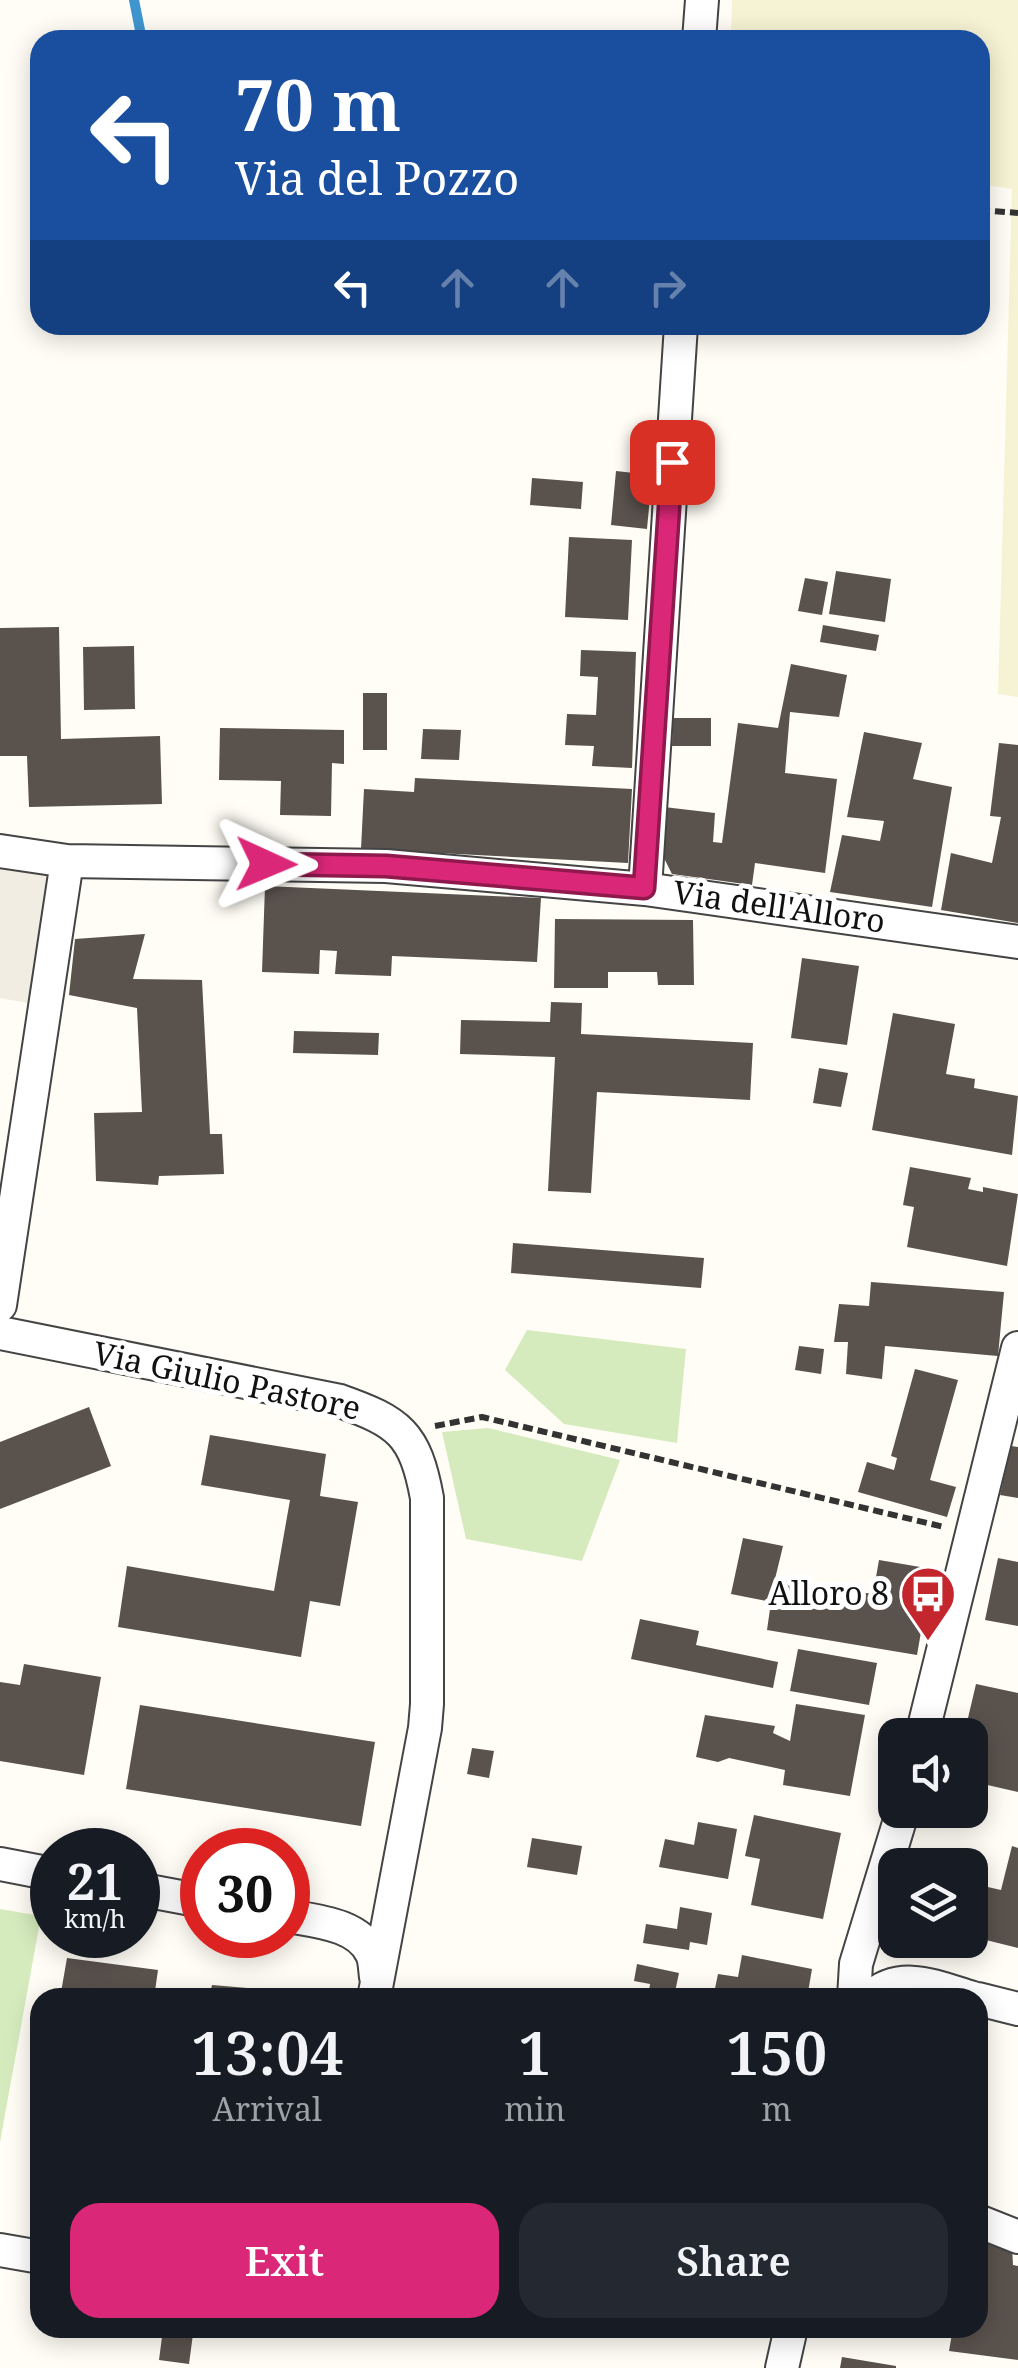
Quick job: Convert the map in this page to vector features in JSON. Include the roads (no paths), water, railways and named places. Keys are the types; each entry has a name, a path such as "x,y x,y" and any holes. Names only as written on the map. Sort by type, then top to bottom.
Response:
{"street":[{"path":"700,30 702,0"},
{"path":"644,888 680,335"},
{"name":"Via dell'Alloro","path":"0,852 67,861 386,866 644,888 1018,942"},
{"path":"0,1305 67,861"},
{"name":"Via Giulio Pastore","path":"0,1334 340,1401 385,1417 406,1438 422,1467 427,1498 427,1704 395,1892"},
{"path":"926,1718 1018,1348"},
{"path":"855,1988 856,1964 898,1828"},
{"path":"0,1864 30,1870"},
{"path":"336,1926 377,1909 395,1892"},
{"path":"376,1988 395,1892"},
{"path":"310,1921 336,1926 360,1938 372,1954 376,1988"},
{"path":"881,1988 910,1981 937,1988"},
{"path":"988,2001 1018,2009"},
{"path":"988,2225 1018,2237"},
{"path":"0,2250 30,2255"},
{"path":"782,2368 789,2338"}],"waterway":[{"path":"134,0 140,30"}],"place":[{"name":"Alloro 8","path":"928,1643"}]}
